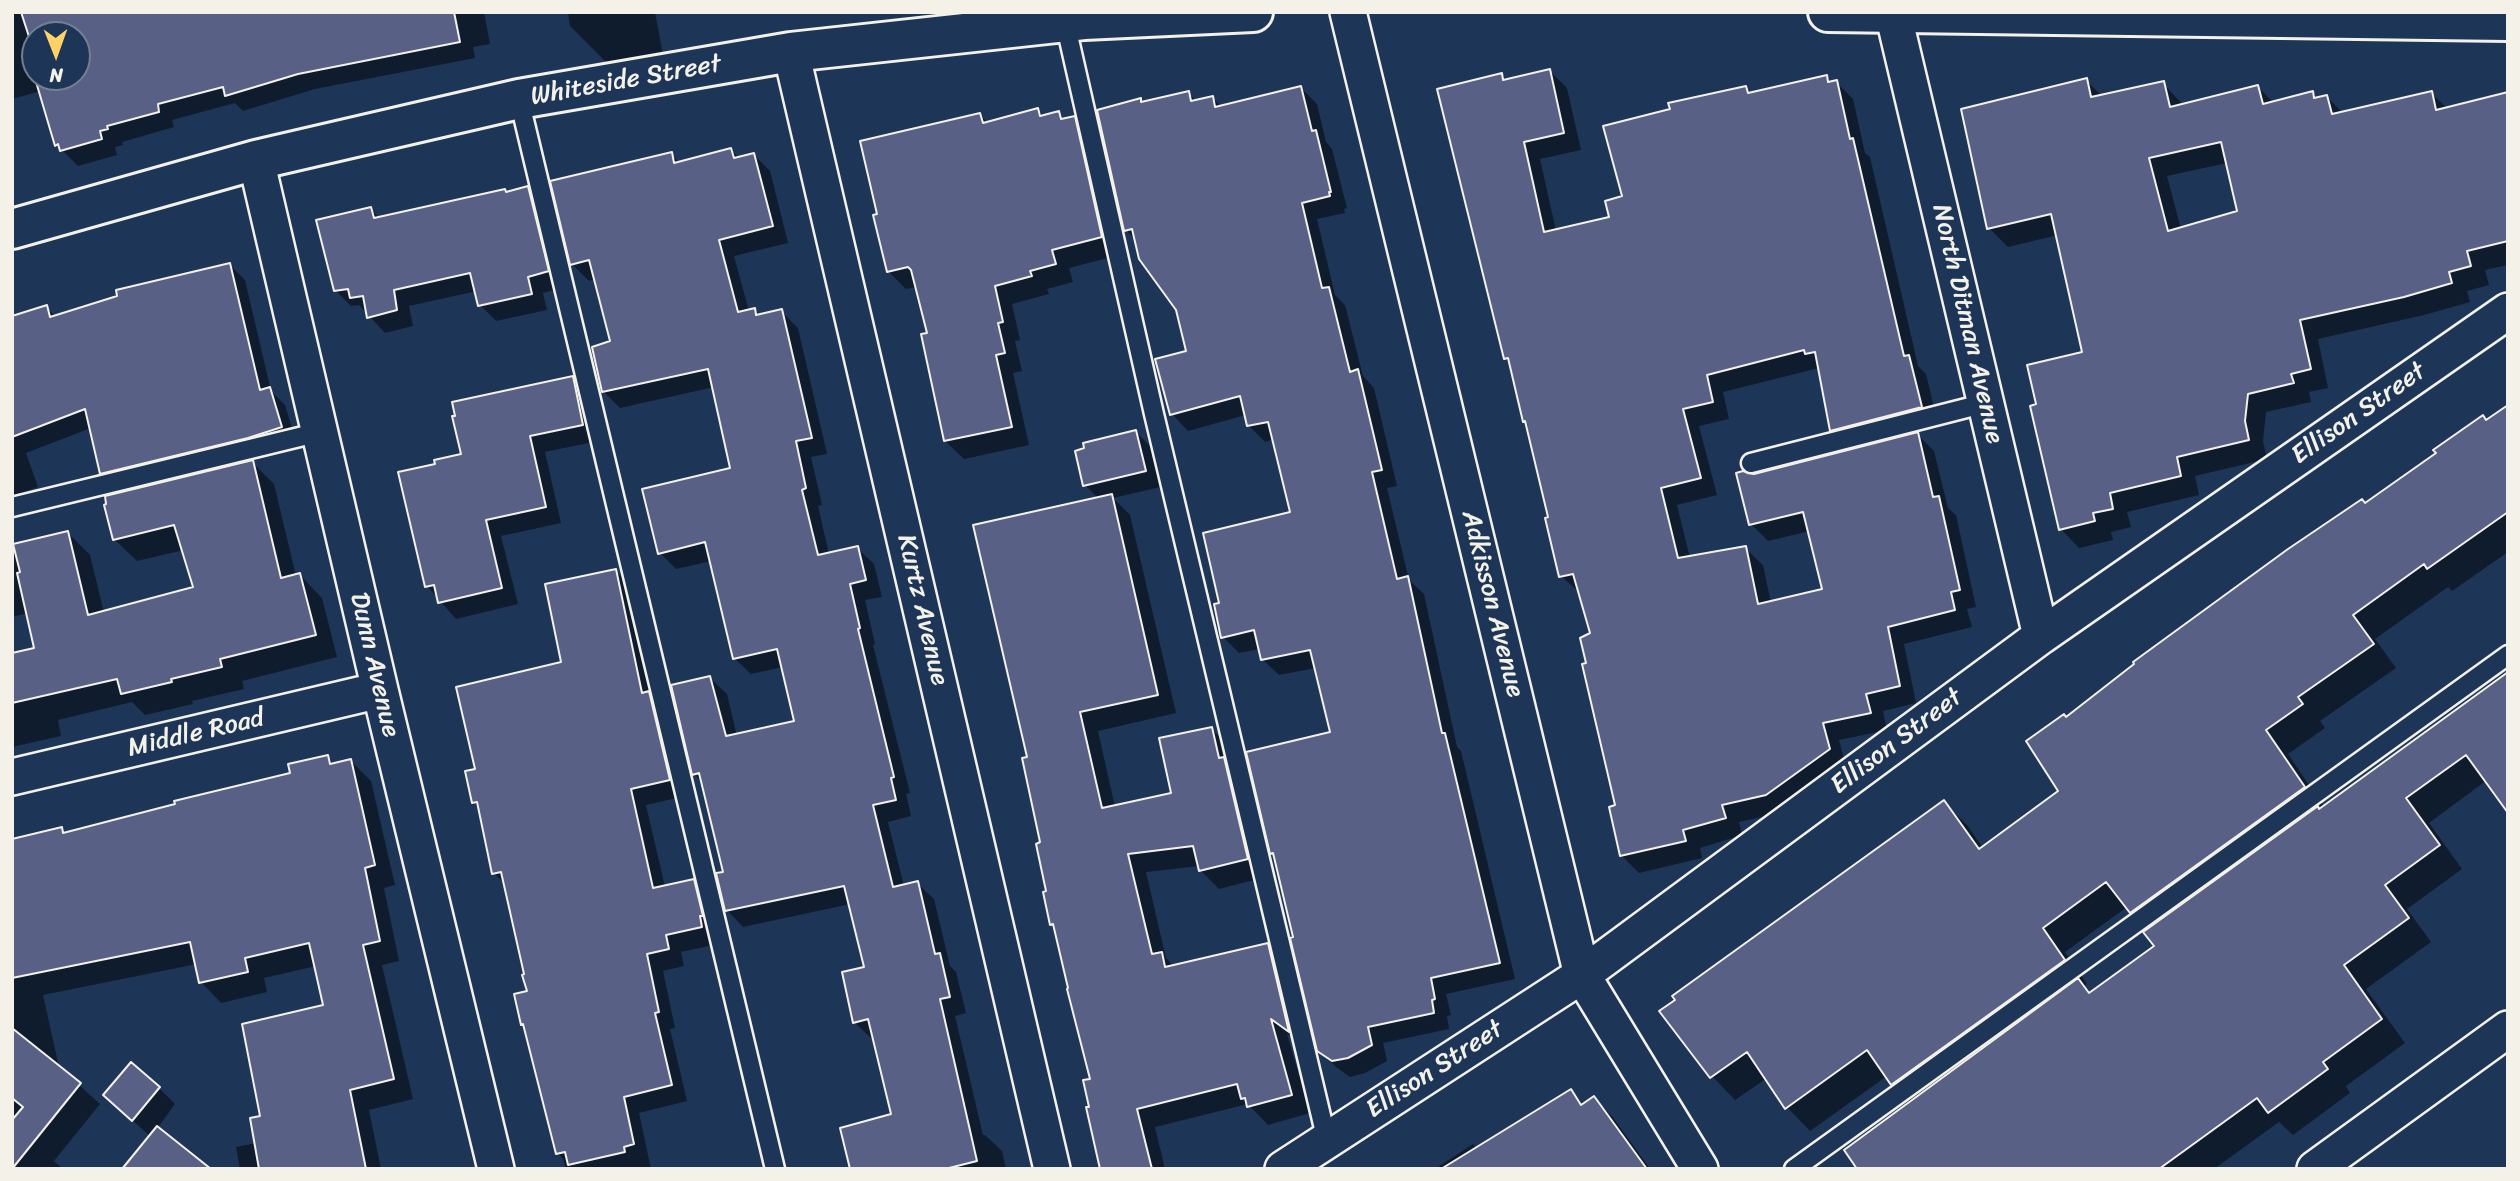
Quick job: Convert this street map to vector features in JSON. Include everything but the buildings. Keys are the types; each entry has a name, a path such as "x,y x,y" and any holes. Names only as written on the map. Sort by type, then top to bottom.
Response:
{"street":[{"name":"Whiteside Street","path":"12,229 256,160 520,99 791,52 1065,22 1253,12"},
{"name":"Adkisson Avenue","path":"1348,12 1582,975 1700,1169"},
{"path":"1828,12 2508,21"},
{"name":"North Ditman Avenue","path":"1893,13 2041,636"},
{"name":"Kurtz Avenue","path":"791,52 1052,1169"},
{"name":"Dunn Avenue","path":"256,160 496,1169"},
{"name":"Ellison Street","path":"1283,1169 1582,975 2041,636 2508,311"},
{"name":"Middle Road","path":"12,777 380,690"},
{"path":"2315,1169 2508,1029"}],"lane":[{"path":"1065,22 1154,414 1327,1141"},
{"path":"520,99 775,1169"},
{"path":"1751,463 1986,403"},
{"path":"12,507 320,432"},
{"path":"1794,1169 2508,655"}]}
